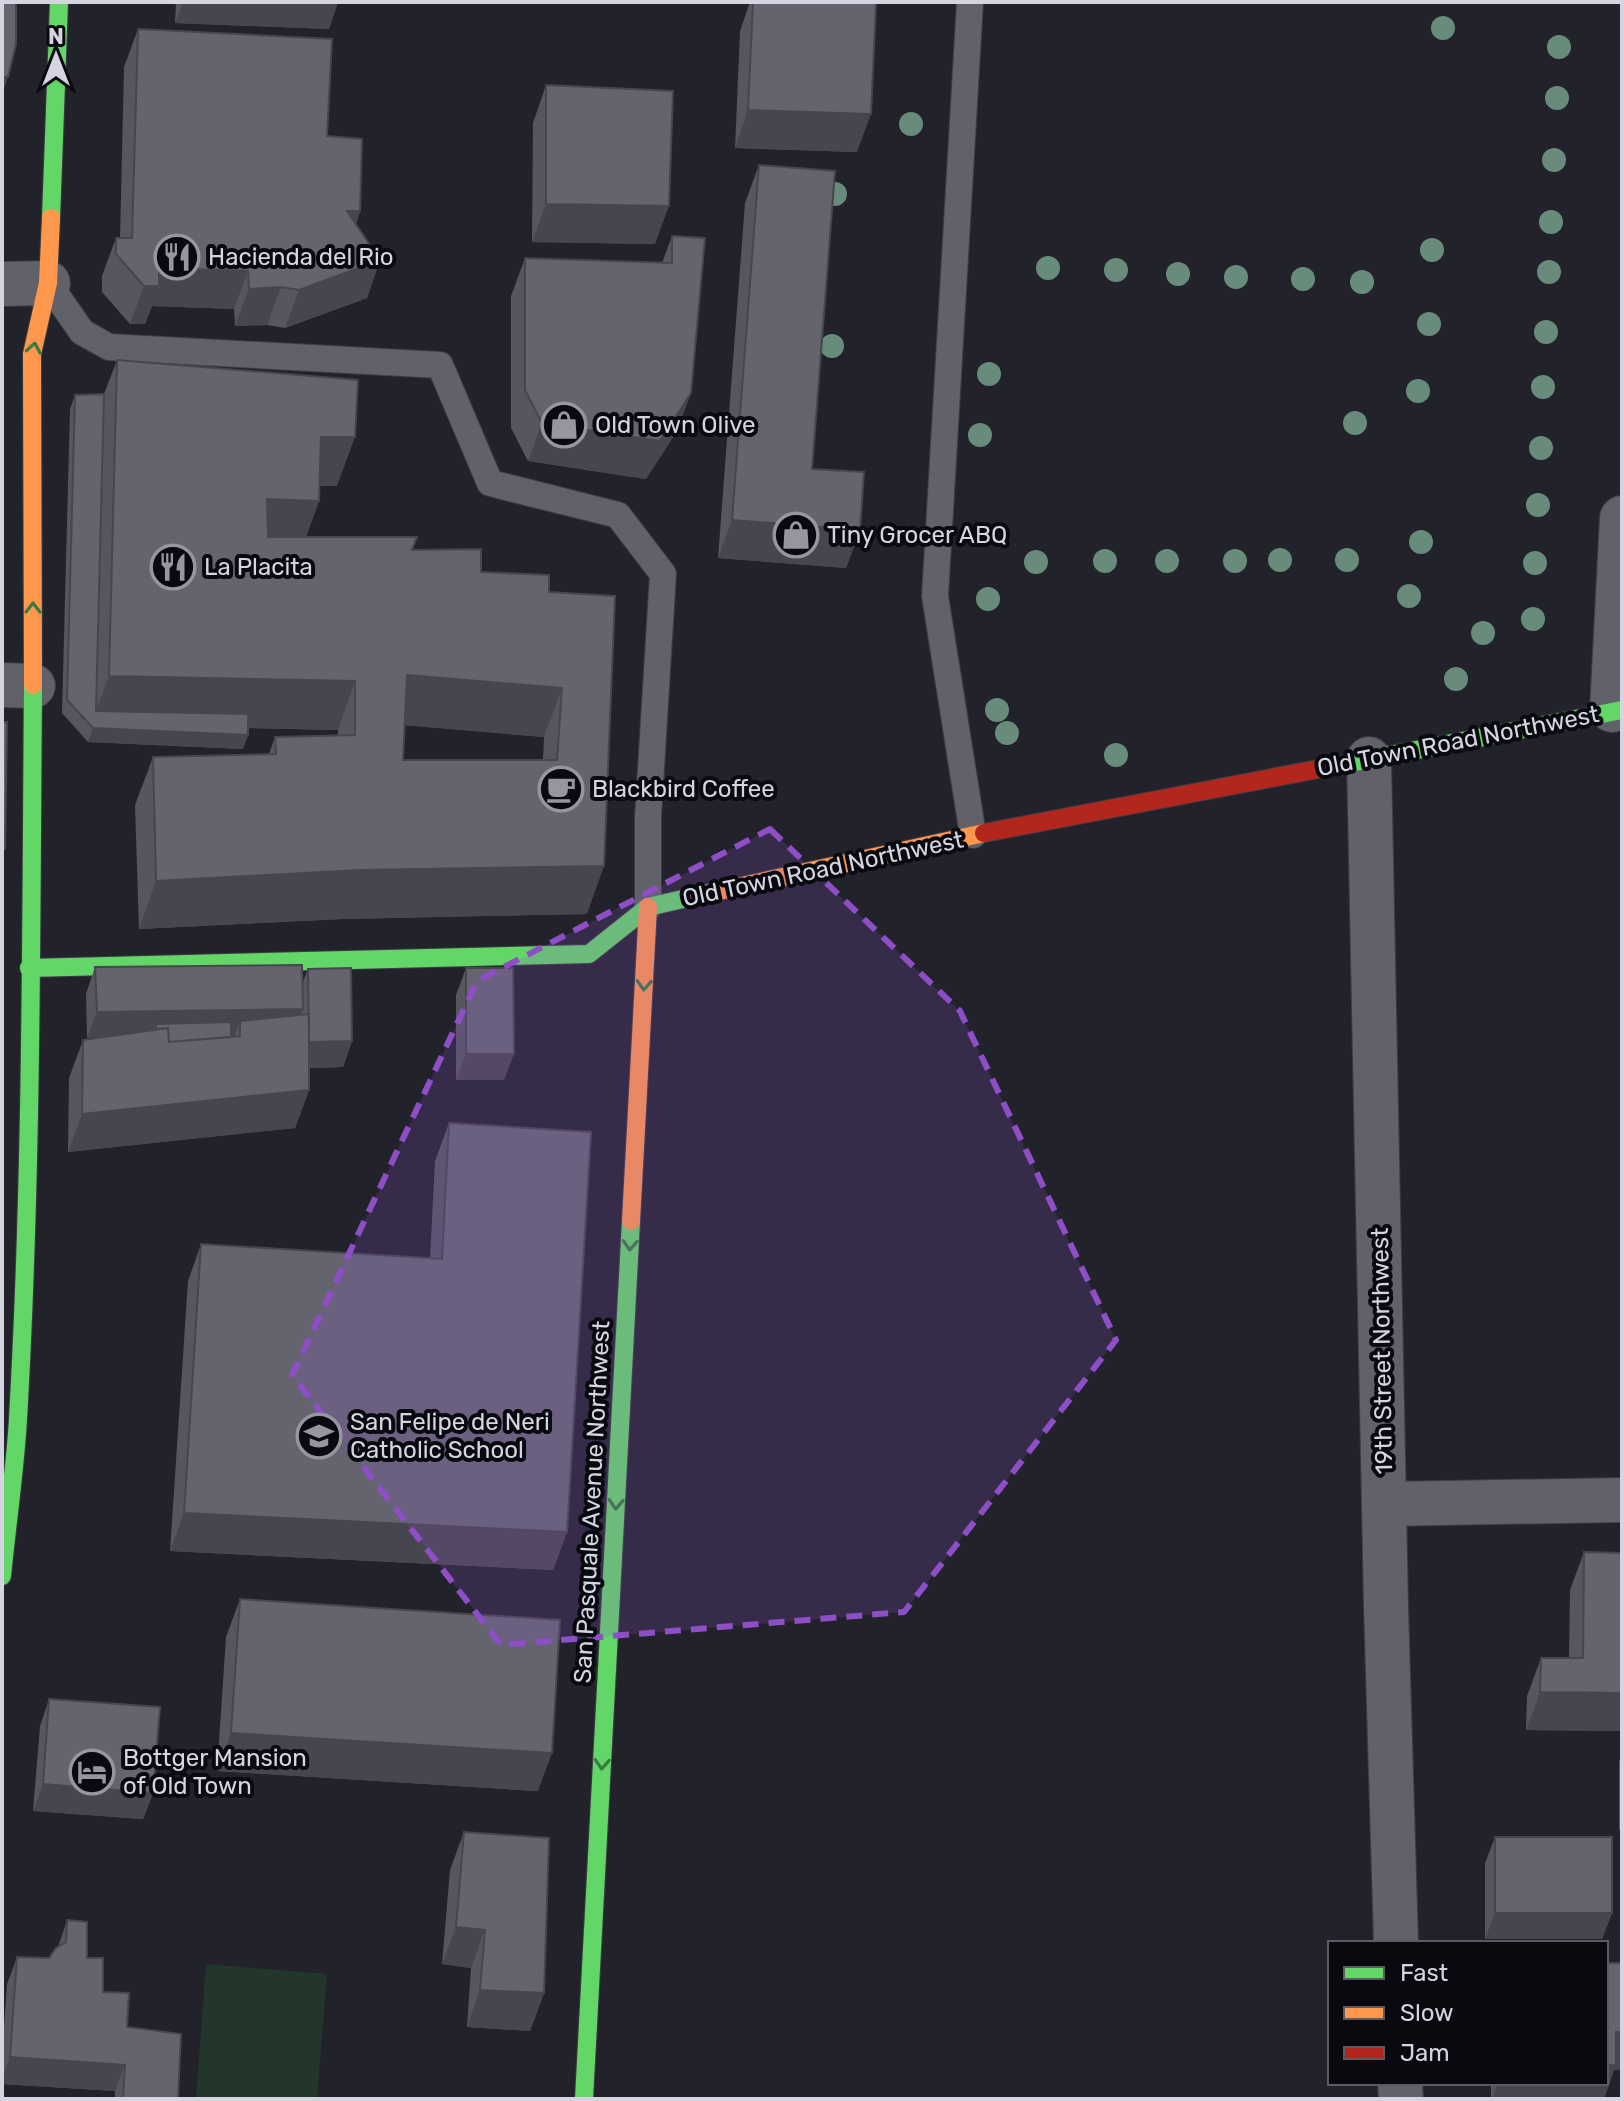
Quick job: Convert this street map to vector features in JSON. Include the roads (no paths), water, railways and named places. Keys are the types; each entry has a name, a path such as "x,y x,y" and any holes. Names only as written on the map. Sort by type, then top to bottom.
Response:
{"street":[{"path":"2,1576 10,1421 15,1156 31,1053 20,985 18,685 32,354 48,283 59,2"},
{"path":"2,284 48,283"},
{"path":"1617,710 1622,518"},
{"name":"Old Town Road Northwest","path":"20,985 589,954 648,907 973,835 1617,710"},
{"name":"19th Street Northwest","path":"1369,759 1396,1941"},
{"name":"San Pasquale Avenue Northwest","path":"584,2099 648,907"},
{"path":"1384,1504 1622,1500"}],"lane":[{"path":"970,2 935,596 973,835"},
{"path":"48,283 82,332 109,347 440,365 490,483 618,515 663,574 648,817 648,907"}],"place":[{"name":"Hacienda del Rio","path":"177,257"},
{"name":"Old Town Olive","path":"564,425"},
{"name":"Tiny Grocer ABQ","path":"796,535"},
{"name":"La Placita","path":"173,567"},
{"name":"Blackbird Coffee","path":"561,789"},
{"name":"San Felipe de Neri Catholic School","path":"319,1436"},
{"name":"Bottger Mansion of Old Town","path":"92,1772"}]}
